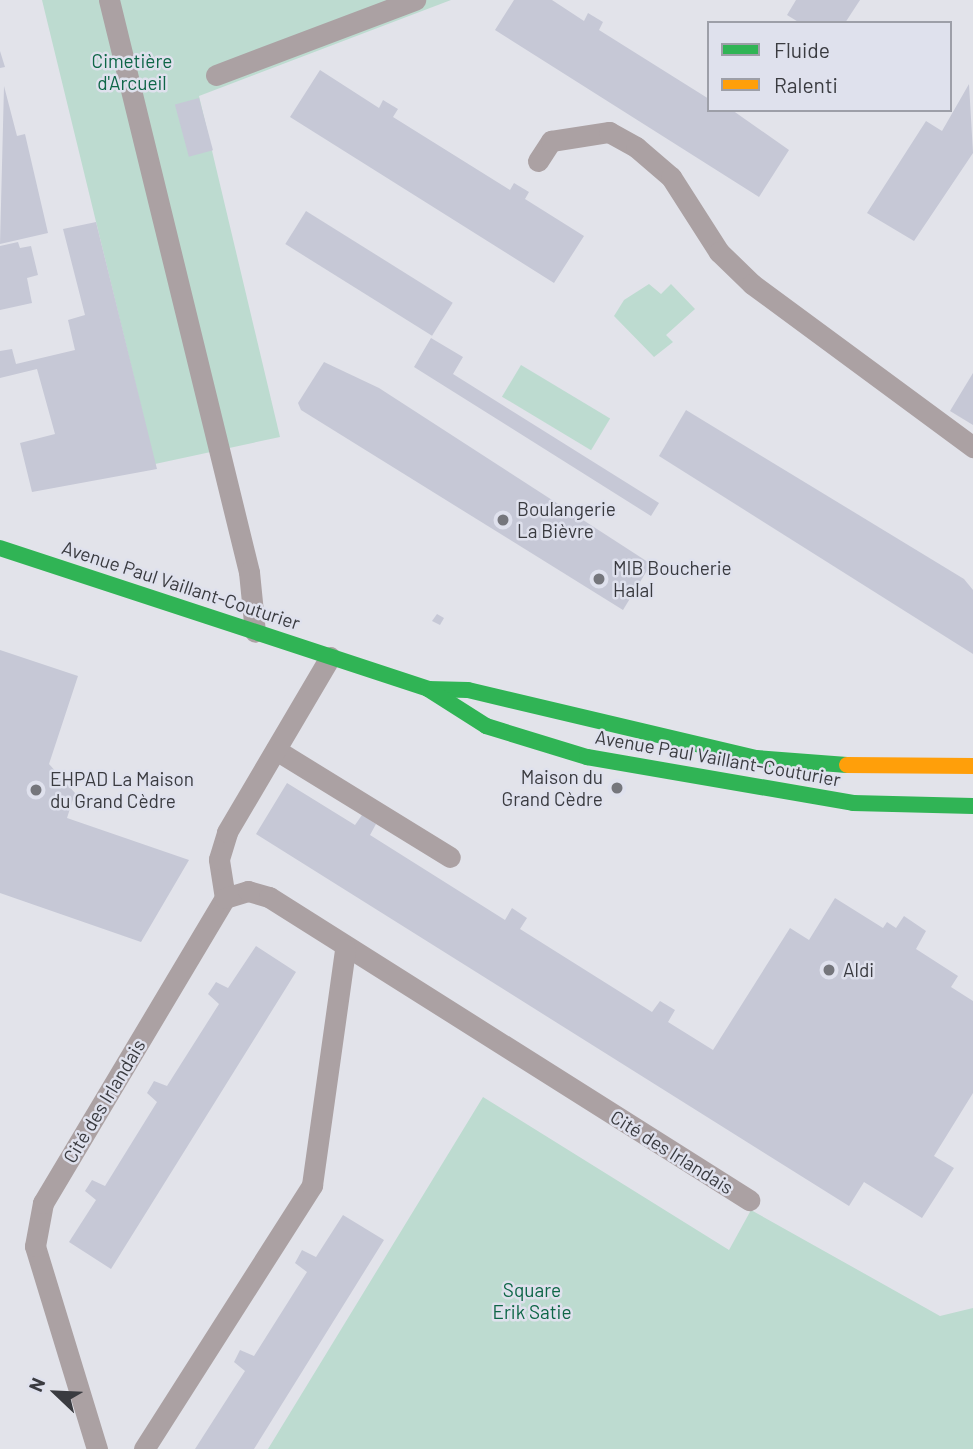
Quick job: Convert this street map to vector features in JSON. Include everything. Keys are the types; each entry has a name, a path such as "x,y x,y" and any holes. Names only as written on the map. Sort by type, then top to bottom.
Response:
{"main road":[{"name":"Avenue Paul Vaillant-Couturier","path":"0,548 428,689 486,726 587,757 853,803 973,806"},
{"name":"Avenue Paul Vaillant-Couturier","path":"428,689 468,690 756,758 867,768 973,766"}],"lane":[{"path":"109,0 249,572 255,632"},
{"path":"216,75 370,8 415,0"},
{"path":"538,161 551,141 609,132 636,147 671,177 719,252 752,284 973,447"},
{"path":"225,898 219,859 227,832 330,657"},
{"path":"276,750 450,857"},
{"name":"Cité des Irlandais","path":"97,1449 35,1246 43,1203 225,898 248,891 269,897 345,949 749,1200"},
{"path":"144,1449 312,1185 345,949"}],"green space":[{"name":"Cimetière d'Arcueil","path":"42,0 451,0 199,96 280,437 155,464"},
{"path":"649,284 661,294 671,284 695,309 666,335 673,342 654,357 614,316 624,300"},
{"path":"521,365 610,419 591,450 502,397"},
{"name":"Square Erik Satie","path":"483,1097 729,1250 751,1210 940,1316 973,1308 973,1449 268,1449"}],"building":[{"path":"514,0 552,0 584,21 588,13 603,22 599,30 707,98 707,112 735,112 789,150 759,197 495,30"},
{"path":"796,0 860,0 846,21 797,21 787,15"},
{"path":"0,51 5,67 0,68"},
{"path":"320,70 379,108 383,100 398,109 393,117 510,190 514,183 529,192 525,199 584,236 554,283 290,117"},
{"path":"969,84 973,153 914,241 867,213 926,121 942,131"},
{"path":"4,86 17,136 25,134 48,233 0,244"},
{"path":"199,98 213,150 189,157 175,104"},
{"path":"306,211 453,303 432,336 285,244"},
{"path":"96,222 157,469 32,492 20,443 55,434 37,369 0,378 0,351 12,349 16,364 75,350 68,320 85,315 63,229"},
{"path":"18,242 20,248 31,246 38,275 27,278 32,303 0,310 0,246"},
{"path":"431,338 463,357 453,374 659,503 651,516 414,367"},
{"path":"324,362 379,388 651,564 623,610 301,410 298,403"},
{"path":"973,373 973,425 950,411"},
{"path":"686,410 964,579 973,590 973,654 659,456"},
{"path":"437,614 444,618 440,625 432,621"},
{"name":"EHPAD La Maison du Grand Cèdre","path":"0,650 78,676 49,764 75,793 67,818 189,860 141,942 0,893"},
{"path":"287,783 355,825 362,815 376,824 370,835 505,920 512,908 527,918 520,929 652,1012 660,1001 675,1010 668,1022 713,1050 790,928 809,940 835,898 883,928 887,922 896,928 904,916 926,931 916,949 958,976 951,987 973,1001 973,1093 934,1156 954,1168 922,1218 864,1182 849,1206 256,834"},
{"path":"256,946 296,972 111,1269 69,1242 96,1200 85,1191 92,1180 105,1186 157,1102 147,1093 154,1081 167,1086 219,1004 208,994 216,982 228,988"},
{"path":"343,1215 384,1240 254,1449 195,1449 245,1371 234,1362 240,1350 254,1356 307,1272 295,1263 302,1250 316,1257"}],"traffic: fast":[{"path":"0,548 428,689 468,690 756,758 847,765"},
{"path":"428,689 486,726 587,757 853,803 973,806"}],"traffic: slow":[{"path":"847,765 973,766"}],"place":[{"name":"Boulangerie La Bièvre","path":"503,520"},
{"name":"MIB Boucherie Halal","path":"599,579"},
{"name":"Maison du Grand Cèdre","path":"617,788"},
{"name":"EHPAD La Maison du Grand Cèdre","path":"36,790"},
{"name":"Aldi","path":"829,970"}]}
